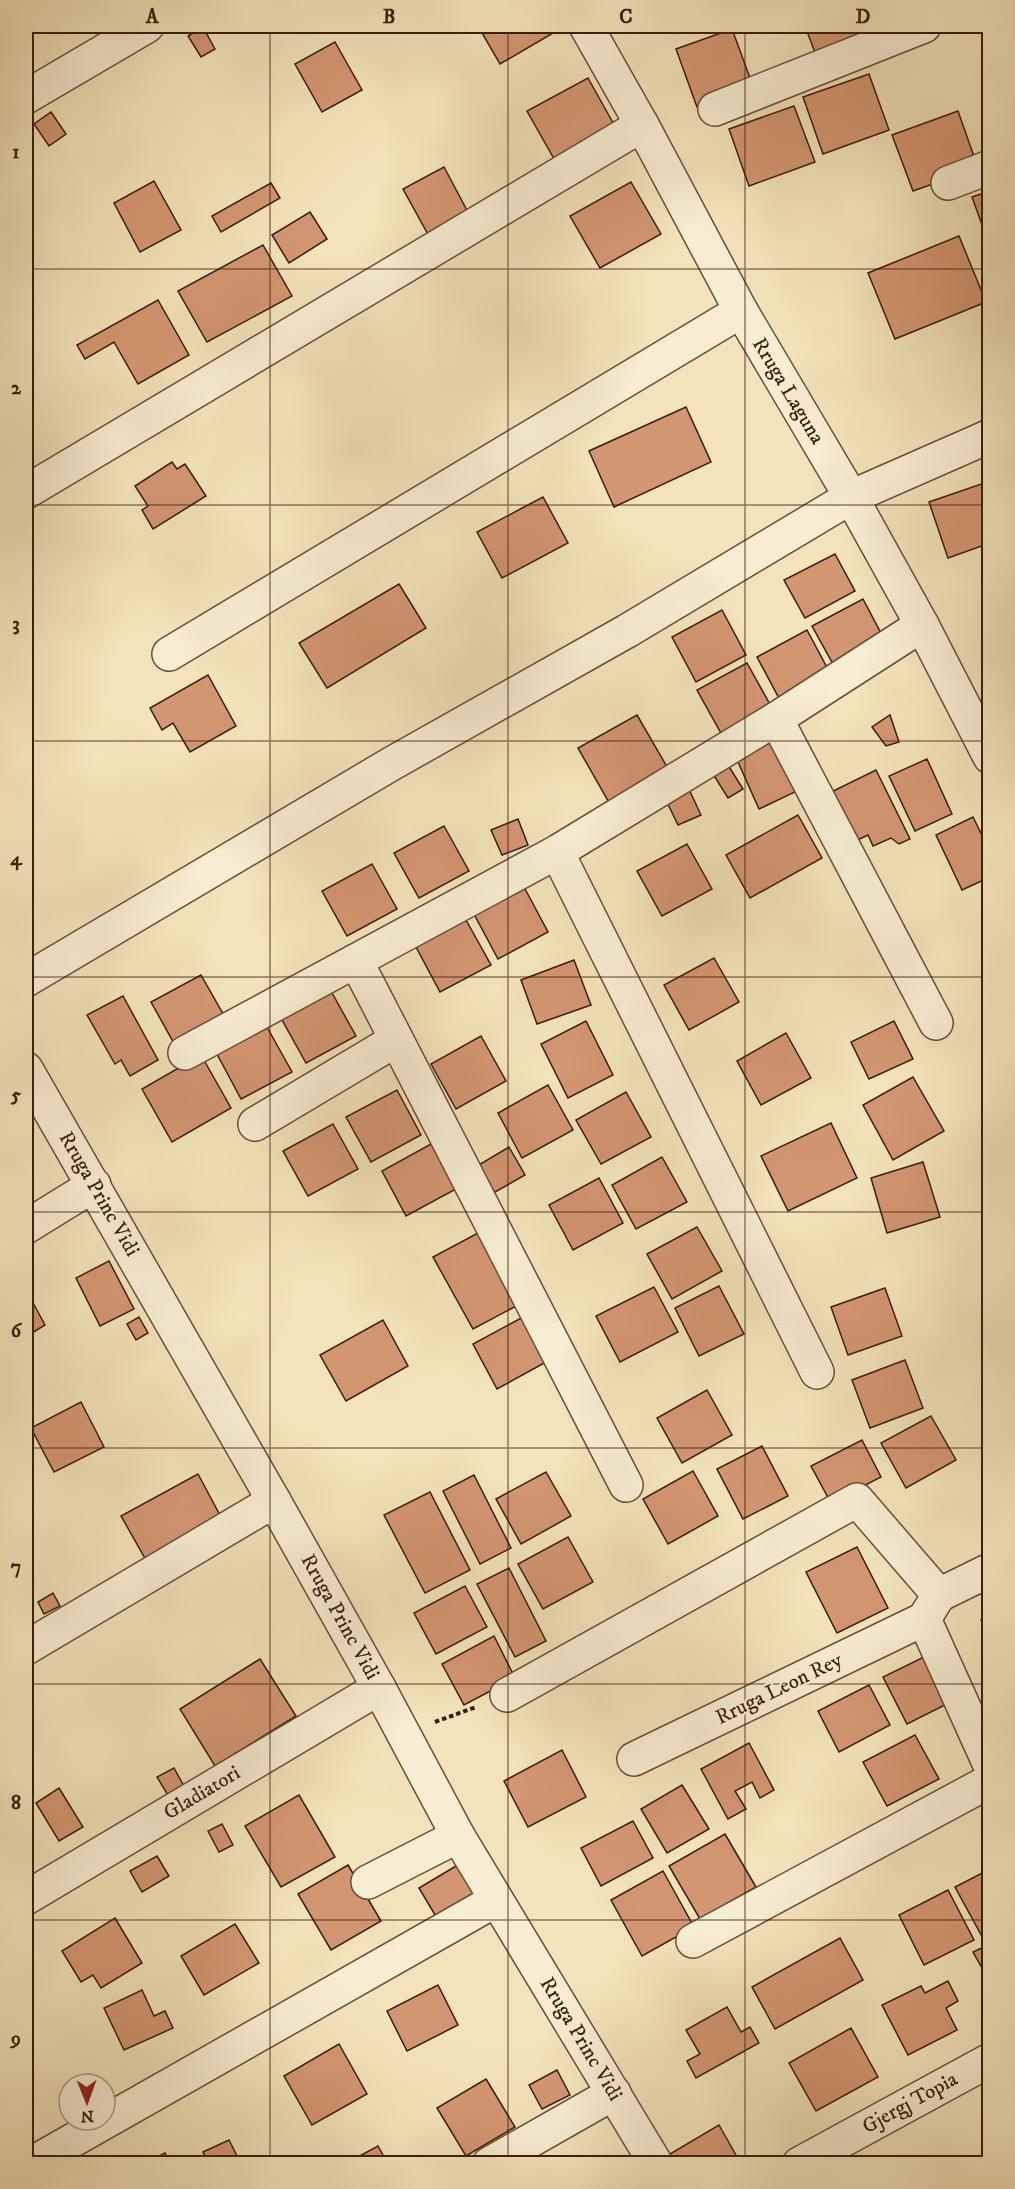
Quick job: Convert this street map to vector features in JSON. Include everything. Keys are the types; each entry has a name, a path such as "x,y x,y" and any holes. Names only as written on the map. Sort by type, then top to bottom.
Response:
{"street":[{"path":"26,97 147,26"},
{"name":"Rruga Laguna","path":"586,26 642,125 741,311 851,497 922,625 990,757"},
{"path":"716,109 924,26"},
{"path":"26,492 642,125"},
{"path":"948,183 990,167"},
{"path":"169,654 741,311"},
{"path":"26,980 391,764 627,631 851,497 990,436"},
{"path":"185,1053 556,852 776,719 922,625"},
{"path":"776,719 936,1023"},
{"path":"556,852 818,1372"},
{"path":"356,961 626,1485"},
{"path":"255,1124 396,1040"},
{"name":"Rruga Princ Vidi","path":"26,1069 380,1688 458,1836 656,2163"},
{"path":"26,1227 94,1185"},
{"path":"507,1695 857,1500 931,1607 990,1765"},
{"path":"26,1648 274,1501"},
{"name":"Rruga Leon Rey","path":"634,1759 931,1607 990,1570"},
{"name":"Gladiatori","path":"26,1898 380,1688"},
{"path":"693,1941 990,1781"},
{"path":"368,1882 458,1836"},
{"path":"31,2163 496,1900"},
{"name":"Gjergj Topia","path":"799,2163 990,2060"},
{"path":"489,2163 614,2093"}],"path":[{"path":"403,1734 507,1695"}],"building":[{"path":"478,26 558,26 560,29 500,64"},
{"path":"805,26 901,26 817,58"},
{"path":"203,27 215,49 201,57 188,36"},
{"path":"732,29 753,86 697,107 676,49"},
{"path":"335,42 362,90 322,112 295,64"},
{"path":"869,74 889,130 823,154 803,97"},
{"path":"588,78 617,130 557,164 527,111"},
{"path":"794,106 815,162 749,186 729,129"},
{"path":"958,111 978,168 913,191 892,135"},
{"path":"51,112 66,134 49,146 34,124"},
{"path":"444,167 470,216 430,238 403,189"},
{"path":"154,181 181,230 140,252 114,203"},
{"path":"631,182 661,234 600,268 570,216"},
{"path":"271,183 280,198 221,232 212,216"},
{"path":"990,191 990,247 972,197"},
{"path":"310,212 327,239 289,263 272,235"},
{"path":"959,236 986,302 895,339 868,273"},
{"path":"263,245 292,296 207,342 178,291"},
{"path":"158,300 189,355 138,384 114,342 85,359 77,345"},
{"path":"686,407 711,462 614,507 589,451"},
{"path":"172,462 177,469 185,464 206,496 153,529 142,510 148,506 135,486"},
{"path":"990,481 990,543 948,558 929,502"},
{"path":"543,497 568,543 502,578 477,532"},
{"path":"835,554 855,591 805,618 784,580"},
{"path":"399,584 426,628 327,688 299,643"},
{"path":"863,599 883,637 833,664 812,626"},
{"path":"722,610 746,655 696,682 672,637"},
{"path":"807,630 831,675 781,702 757,657"},
{"path":"747,663 772,708 722,735 697,690"},
{"path":"208,675 236,726 190,752 173,723 162,730 150,708"},
{"path":"637,715 670,772 611,806 578,748"},
{"path":"890,715 899,742 886,746 872,727"},
{"path":"771,736 797,791 759,809 734,753"},
{"path":"927,759 952,814 915,831 889,776"},
{"path":"728,765 743,789 728,798 713,774"},
{"path":"876,770 910,839 899,844 891,838 873,846 868,835 849,844 825,795"},
{"path":"688,787 701,815 678,825 665,798"},
{"path":"798,815 822,858 750,898 726,855"},
{"path":"973,817 990,852 990,877 962,890 936,835"},
{"path":"518,819 528,845 502,855 491,830"},
{"path":"444,826 469,871 419,898 394,853"},
{"path":"687,844 712,889 662,916 637,871"},
{"path":"372,864 397,909 347,936 322,891"},
{"path":"524,887 548,932 498,959 474,914"},
{"path":"466,920 491,965 440,992 416,947"},
{"path":"714,958 739,1002 689,1030 664,985"},
{"path":"574,960 591,1005 537,1024 521,980"},
{"path":"201,975 226,1019 176,1047 151,1002"},
{"path":"331,991 356,1036 306,1063 281,1018"},
{"path":"123,996 158,1060 130,1076 121,1060 115,1064 87,1015"},
{"path":"990,1002 990,1022 982,1005"},
{"path":"586,1021 613,1075 568,1098 541,1044"},
{"path":"894,1021 913,1059 869,1079 851,1042"},
{"path":"267,1027 292,1072 241,1099 217,1054"},
{"path":"786,1033 811,1078 761,1105 737,1061"},
{"path":"481,1036 506,1081 456,1109 431,1064"},
{"path":"201,1055 231,1108 172,1142 142,1089"},
{"path":"913,1077 944,1131 893,1160 863,1105"},
{"path":"548,1085 573,1130 522,1158 498,1113"},
{"path":"397,1090 421,1135 371,1162 346,1117"},
{"path":"626,1092 651,1137 601,1164 576,1120"},
{"path":"831,1123 857,1178 788,1211 761,1156"},
{"path":"333,1124 358,1169 308,1196 283,1151"},
{"path":"431,1144 456,1189 406,1216 382,1171"},
{"path":"509,1147 525,1175 488,1196 472,1169"},
{"path":"662,1157 687,1202 636,1229 612,1185"},
{"path":"923,1162 940,1217 887,1233 871,1178"},
{"path":"599,1178 623,1223 573,1250 549,1205"},
{"path":"697,1227 722,1271 672,1299 647,1254"},
{"path":"478,1233 518,1305 473,1329 433,1257"},
{"path":"109,1261 134,1309 100,1326 76,1278"},
{"path":"719,1286 744,1334 699,1356 675,1308"},
{"path":"654,1287 678,1332 620,1362 596,1316"},
{"path":"885,1288 902,1336 848,1355 831,1307"},
{"path":"26,1290 45,1325 27,1336 26,1333"},
{"path":"139,1317 148,1333 136,1340 127,1324"},
{"path":"523,1317 548,1361 497,1389 473,1344"},
{"path":"383,1320 408,1366 346,1401 320,1355"},
{"path":"905,1360 923,1408 870,1428 852,1380"},
{"path":"707,1390 732,1435 682,1463 657,1418"},
{"path":"81,1402 104,1447 54,1472 31,1428"},
{"path":"931,1416 956,1460 906,1488 881,1443"},
{"path":"862,1440 881,1477 831,1503 811,1466"},
{"path":"762,1446 788,1496 743,1519 717,1469"},
{"path":"693,1471 718,1516 668,1544 643,1499"},
{"path":"546,1472 571,1516 521,1544 496,1499"},
{"path":"198,1474 222,1519 146,1560 121,1516"},
{"path":"474,1475 511,1548 480,1564 443,1491"},
{"path":"430,1492 470,1570 425,1593 384,1515"},
{"path":"568,1537 593,1582 543,1609 518,1564"},
{"path":"857,1547 888,1608 837,1633 806,1572"},
{"path":"509,1568 546,1641 515,1657 477,1584"},
{"path":"465,1586 487,1627 436,1654 414,1613"},
{"path":"53,1593 60,1606 44,1614 38,1602"},
{"path":"990,1615 990,1635 981,1620"},
{"path":"494,1636 515,1678 464,1705 442,1664"},
{"path":"928,1655 951,1702 907,1724 883,1677"},
{"path":"260,1659 296,1716 215,1766 180,1709"},
{"path":"869,1685 890,1725 839,1752 818,1711"},
{"path":"915,1735 939,1779 887,1806 863,1762"},
{"path":"749,1743 774,1790 760,1798 752,1782 735,1791 746,1809 728,1819 701,1769"},
{"path":"562,1750 586,1797 528,1827 504,1781"},
{"path":"174,1768 185,1788 169,1797 157,1777"},
{"path":"682,1785 709,1829 667,1853 641,1809"},
{"path":"59,1788 83,1827 59,1841 36,1803"},
{"path":"299,1795 335,1857 281,1887 245,1826"},
{"path":"633,1821 653,1858 601,1886 581,1848"},
{"path":"222,1824 233,1845 219,1852 208,1831"},
{"path":"725,1834 756,1887 700,1919 669,1866"},
{"path":"157,1856 169,1876 142,1892 130,1871"},
{"path":"466,1860 488,1897 441,1925 419,1888"},
{"path":"348,1865 381,1921 331,1950 298,1894"},
{"path":"990,1869 990,1937 984,1940 955,1887"},
{"path":"663,1871 694,1927 642,1956 611,1900"},
{"path":"948,1890 974,1940 924,1965 899,1915"},
{"path":"115,1918 142,1963 101,1988 93,1975 81,1982 62,1951"},
{"path":"235,1924 259,1963 204,1995 181,1956"},
{"path":"840,1938 863,1980 775,2029 752,1987"},
{"path":"990,1944 990,1982 973,1952"},
{"path":"948,1981 958,2001 946,2008 957,2030 908,2055 882,2005 921,1986 925,1993"},
{"path":"438,1985 458,2025 407,2051 387,2011"},
{"path":"142,1990 154,2016 165,2011 173,2028 124,2050 104,2008"},
{"path":"727,2007 741,2032 750,2027 759,2043 696,2078 687,2061 700,2054 686,2030"},
{"path":"851,2028 878,2077 816,2111 789,2063"},
{"path":"339,2044 367,2094 312,2125 284,2076"},
{"path":"557,2070 570,2095 542,2109 529,2085"},
{"path":"486,2079 515,2127 466,2156 437,2108"},
{"path":"719,2125 741,2164 676,2164 670,2154"},
{"path":"229,2140 238,2158 227,2164 208,2164 203,2152"},
{"path":"378,2146 388,2164 345,2164"},
{"path":"165,2153 171,2164 144,2164"}]}
